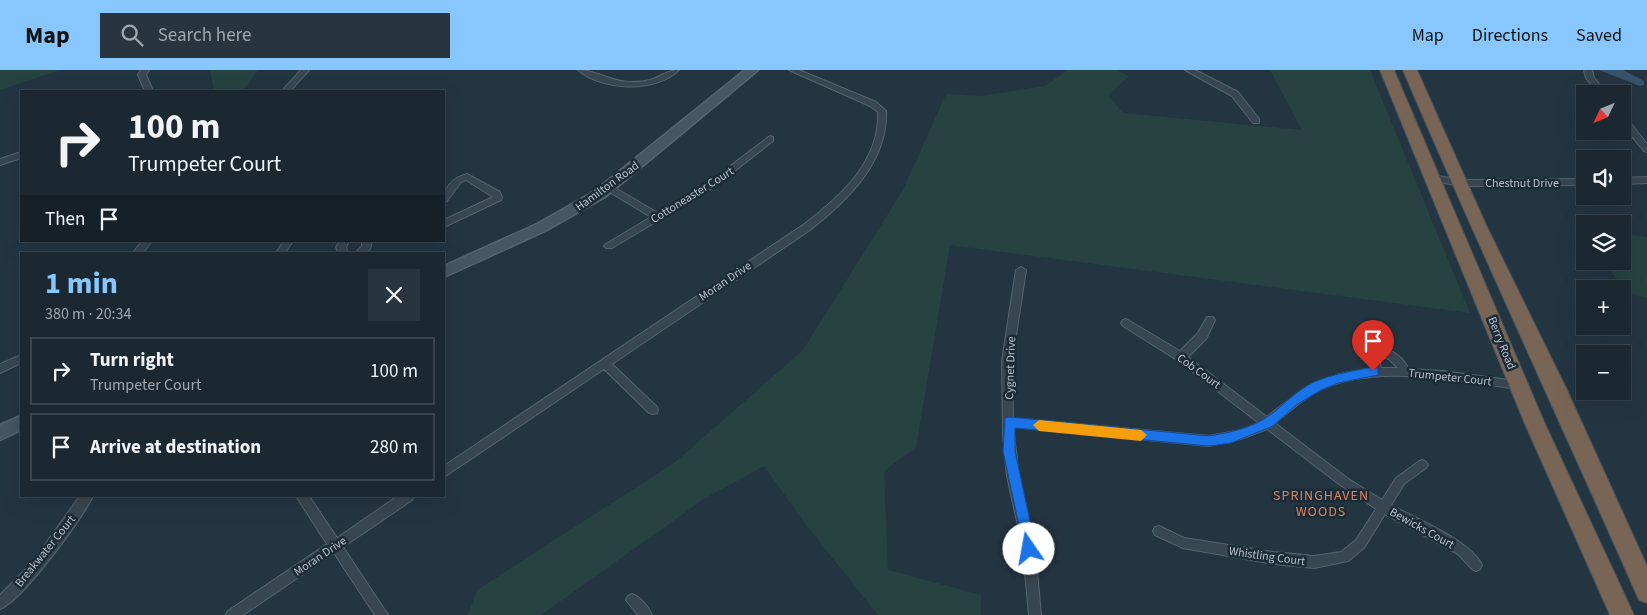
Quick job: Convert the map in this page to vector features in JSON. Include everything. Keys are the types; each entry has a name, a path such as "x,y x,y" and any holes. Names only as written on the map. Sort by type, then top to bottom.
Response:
{"highway":[{"name":"Berry Road","path":"1386,70 1535,424 1622,615"},
{"path":"1410,70 1460,183 1584,447 1647,592"}],"street":[{"path":"145,70 142,75 149,90"},
{"path":"287,90 305,70"},
{"path":"582,70 606,82 630,86 656,81 675,70"},
{"name":"Hamilton Road","path":"445,272 542,228 609,188 752,70"},
{"name":"Moran Drive","path":"445,471 819,217 846,193 866,167 878,140 882,112 873,104 793,70"},
{"path":"1189,70 1235,94 1256,121"},
{"path":"1588,70 1590,78 1596,85"},
{"path":"1631,127 1643,138 1647,149"},
{"name":"Cottoneaster Court","path":"609,246 711,185 770,139"},
{"path":"0,162 20,155"},
{"path":"445,198 456,182 466,177 498,194 498,198 445,224"},
{"name":"Chestnut Drive","path":"1433,178 1460,183 1576,182"},
{"path":"1631,181 1647,180"},
{"path":"609,188 658,216"},
{"path":"138,252 147,242"},
{"name":"Cygnet Drive","path":"1021,270 1007,361 1009,451 1029,549 1035,615"},
{"path":"1181,357 1202,336 1210,320"},
{"name":"Cob Court","path":"1126,323 1181,357 1269,423"},
{"path":"1377,371 1373,358 1382,353 1397,360 1403,367 1403,372"},
{"path":"0,369 20,359"},
{"path":"605,364 653,410"},
{"name":"Trumpeter Court","path":"1009,422 1209,441 1231,437 1269,423 1292,402 1316,386 1336,379 1377,371 1403,372 1519,385"},
{"name":"Bewicks Court","path":"1269,423 1343,481 1385,508 1462,550 1476,565"},
{"path":"0,433 20,424"},
{"name":"Whistling Court","path":"1158,531 1183,543 1314,562 1344,557 1360,544 1385,508 1400,481 1422,465"},
{"name":"Breakwater Court","path":"0,603 21,584 65,528 86,497"},
{"path":"303,497 382,615"},
{"name":"Moran Drive","path":"232,615 407,497"},
{"path":"632,600 646,615"}],"green space":[{"path":"0,70 60,70 0,90"},
{"path":"210,70 258,70 244,90 214,90"},
{"path":"1068,70 1117,70 1129,76 1108,95 1123,113 1302,130 1270,70 1370,70 1470,313 950,245 916,447 884,471 888,570 981,595 981,615 878,615 807,526 764,466 704,499 541,615 468,615 477,590 674,463 803,350 903,190 946,94 980,96 1045,86"},
{"path":"1631,235 1647,237 1647,298 1631,292 1631,280 1617,280 1610,270 1631,270"}],"water":[{"path":"1599,70 1623,70 1644,81 1644,85 1640,86"}],"slow traffic":[{"path":"1039,425 1141,435"}],"district":[{"name":"SPRINGHAVEN WOODS","path":"1321,504"}],"route":[{"path":"1029,549 1009,451 1009,422 1209,441 1231,437 1269,423 1292,402 1316,386 1336,379 1373,371"}]}
